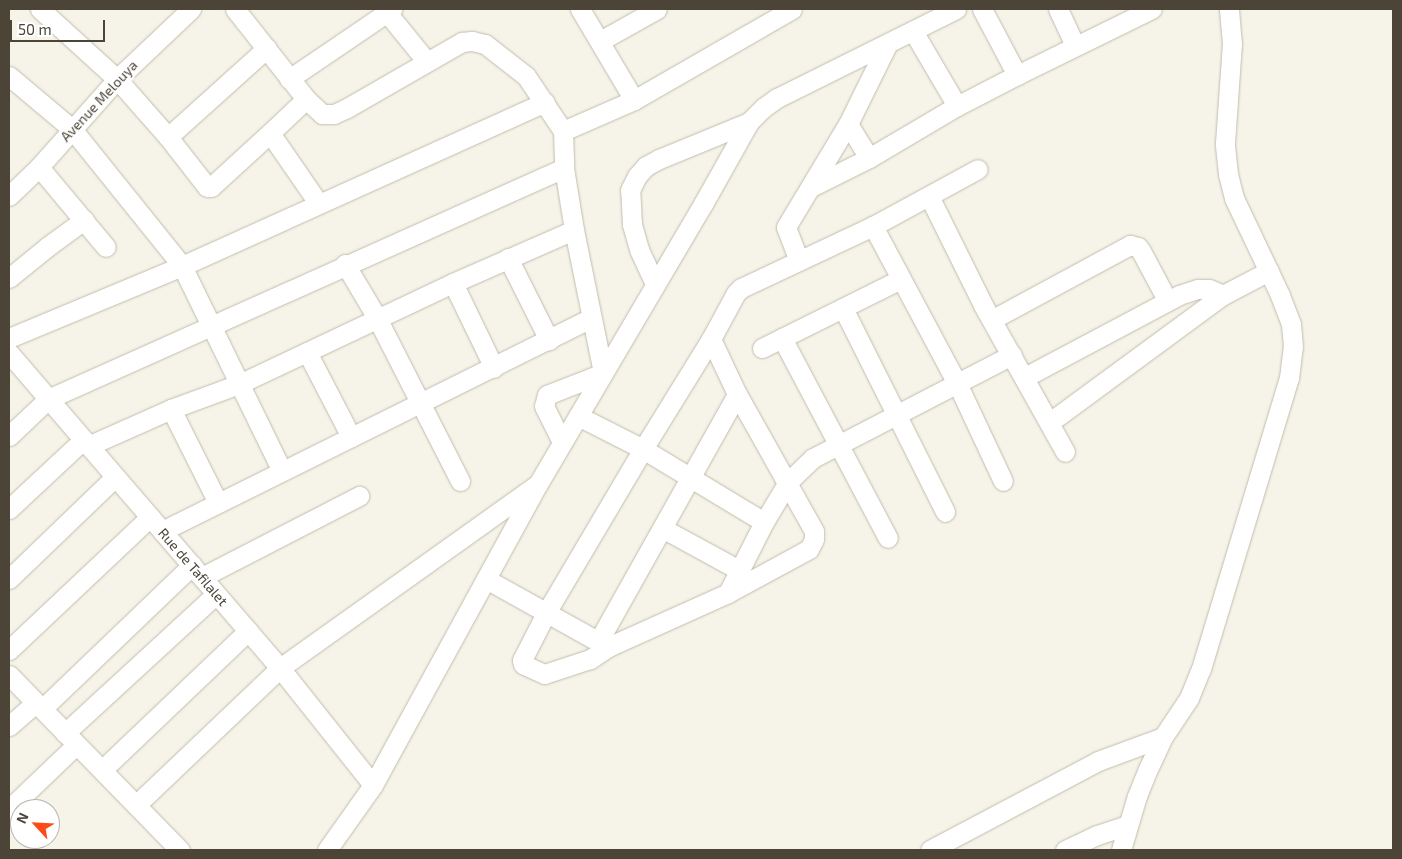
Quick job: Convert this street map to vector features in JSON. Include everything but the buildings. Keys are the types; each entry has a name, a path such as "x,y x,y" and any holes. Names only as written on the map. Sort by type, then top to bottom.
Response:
{"street":[{"name":"Avenue Melouya","path":"9,196 39,167 117,80 191,9"},
{"path":"235,9 267,48 289,79 322,114 334,114 347,108 462,42 472,41 484,44 526,76 563,131 564,168 590,318 602,373"},
{"path":"580,9 634,100"},
{"path":"563,131 634,100 792,9"},
{"path":"327,850 373,785 538,484 703,204 749,122 763,108 778,98 956,9"},
{"path":"982,9 1016,75"},
{"path":"1058,9 1075,45"},
{"path":"1121,850 1137,796 1163,738 1189,698 1201,670 1289,378 1293,347 1291,324 1270,271 1234,198 1228,174 1225,143 1232,44 1229,9"},
{"path":"289,79 387,10 426,62"},
{"path":"600,41 652,10"},
{"path":"812,186 869,158 956,106 1141,11"},
{"path":"51,12 117,80 168,137 202,183 209,188 306,99"},
{"path":"913,30 956,106"},
{"path":"798,261 786,227 848,124 888,43"},
{"path":"168,137 267,48"},
{"path":"9,76 72,129 182,266 282,471"},
{"path":"9,338 182,266 545,102"},
{"path":"655,284 639,249 632,224 630,190 636,176 646,166 659,159 749,122"},
{"path":"848,124 869,158"},
{"path":"270,133 319,204"},
{"path":"39,167 106,247"},
{"path":"9,436 48,399 345,264 564,168"},
{"path":"738,394 662,528 603,644 590,659 554,672 544,674 525,667 522,660 546,613 741,288 873,226 978,169"},
{"path":"929,196 983,305 1025,377 1065,452"},
{"path":"9,278 84,220"},
{"path":"873,226 957,383 1003,481"},
{"path":"9,509 86,443 238,384 453,283 574,230"},
{"path":"993,320 1130,245 1141,251 1167,300"},
{"path":"508,258 549,340"},
{"path":"345,264 377,318 419,404 460,481"},
{"path":"1050,422 1223,296 1270,271"},
{"path":"762,348 900,279"},
{"path":"453,283 494,368"},
{"path":"1025,377 1167,300 1198,290 1209,289 1223,296"},
{"path":"843,308 945,512"},
{"path":"9,650 156,524 217,501 282,471 494,368 590,318"},
{"path":"782,338 888,538"},
{"path":"603,644 728,593 809,549 814,539 814,531 738,394 711,339"},
{"path":"307,352 351,438"},
{"path":"728,593 764,522 788,482 813,458 1012,355"},
{"name":"Rue de Tafilalet","path":"12,363 48,399 280,668 373,785"},
{"path":"562,442 544,406 547,395 602,373"},
{"path":"171,409 217,501"},
{"path":"578,416 643,449 764,522"},
{"path":"12,568 115,477"},
{"path":"136,805 280,668 538,484"},
{"path":"9,726 38,706 197,571 359,496"},
{"path":"662,528 739,570"},
{"path":"486,579 603,644"},
{"path":"9,809 71,739 216,594"},
{"path":"102,770 248,631"},
{"path":"9,675 180,850"},
{"path":"930,850 1098,761 1163,738"},
{"path":"1065,850 1097,835 1127,825"}]}
